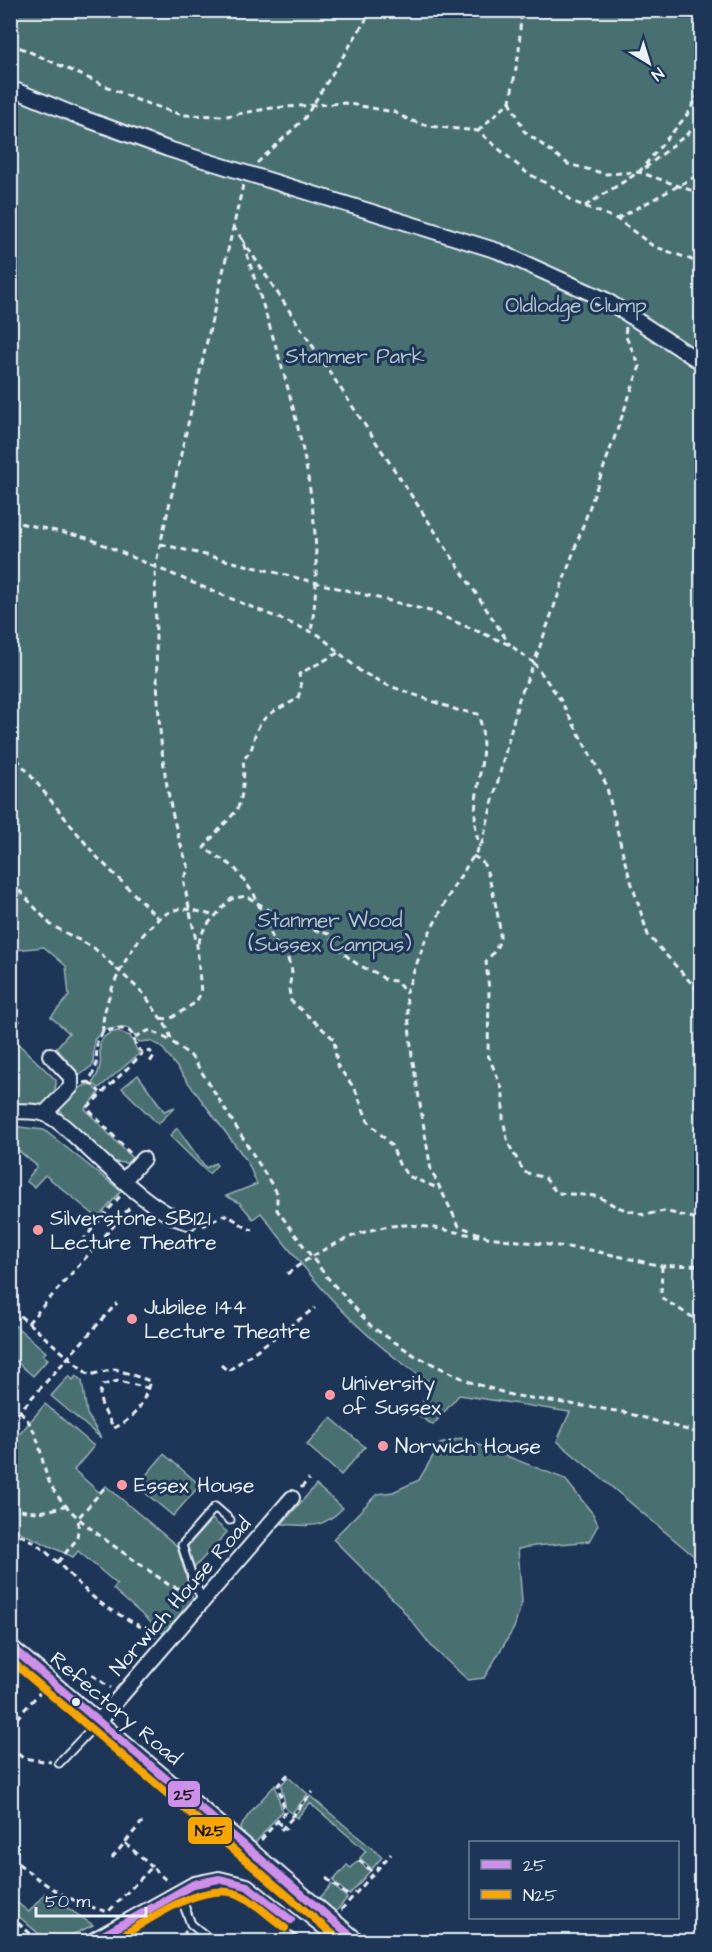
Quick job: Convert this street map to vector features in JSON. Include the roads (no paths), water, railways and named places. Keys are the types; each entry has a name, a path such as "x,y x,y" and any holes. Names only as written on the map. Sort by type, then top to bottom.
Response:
{"street":[{"path":"10,88 120,132 245,174 498,251 580,286 702,363"},
{"path":"45,1113 71,1087 71,1077 50,1054"},
{"path":"10,1112 45,1113 57,1120 141,1194 180,1221 194,1226"},
{"path":"127,1182 141,1161"},
{"name":"Norwich House Road","path":"99,1721 162,1649 200,1594 296,1494"},
{"name":"Refectory Road","path":"10,1646 359,1941"},
{"path":"90,1941 194,1884 219,1879 247,1886 317,1941"}],"lane":[{"path":"200,1594 182,1545 215,1507 230,1520"},
{"path":"59,1763 99,1721"},
{"path":"179,1892 191,1924 213,1941"}],"place":[{"name":"Silverstone SB121 Lecture Theatre","path":"38,1230"},
{"name":"Jubilee 144 Lecture Theatre","path":"132,1319"},
{"name":"University of Sussex","path":"330,1395"},
{"name":"Norwich House","path":"383,1446"},
{"name":"Essex House","path":"122,1485"}],"park label":[{"name":"Oldlodge Clump","path":"576,305"},
{"name":"Stanmer Park","path":"355,356"},
{"name":"Stanmer Wood (Sussex Campus)","path":"330,932"}]}
